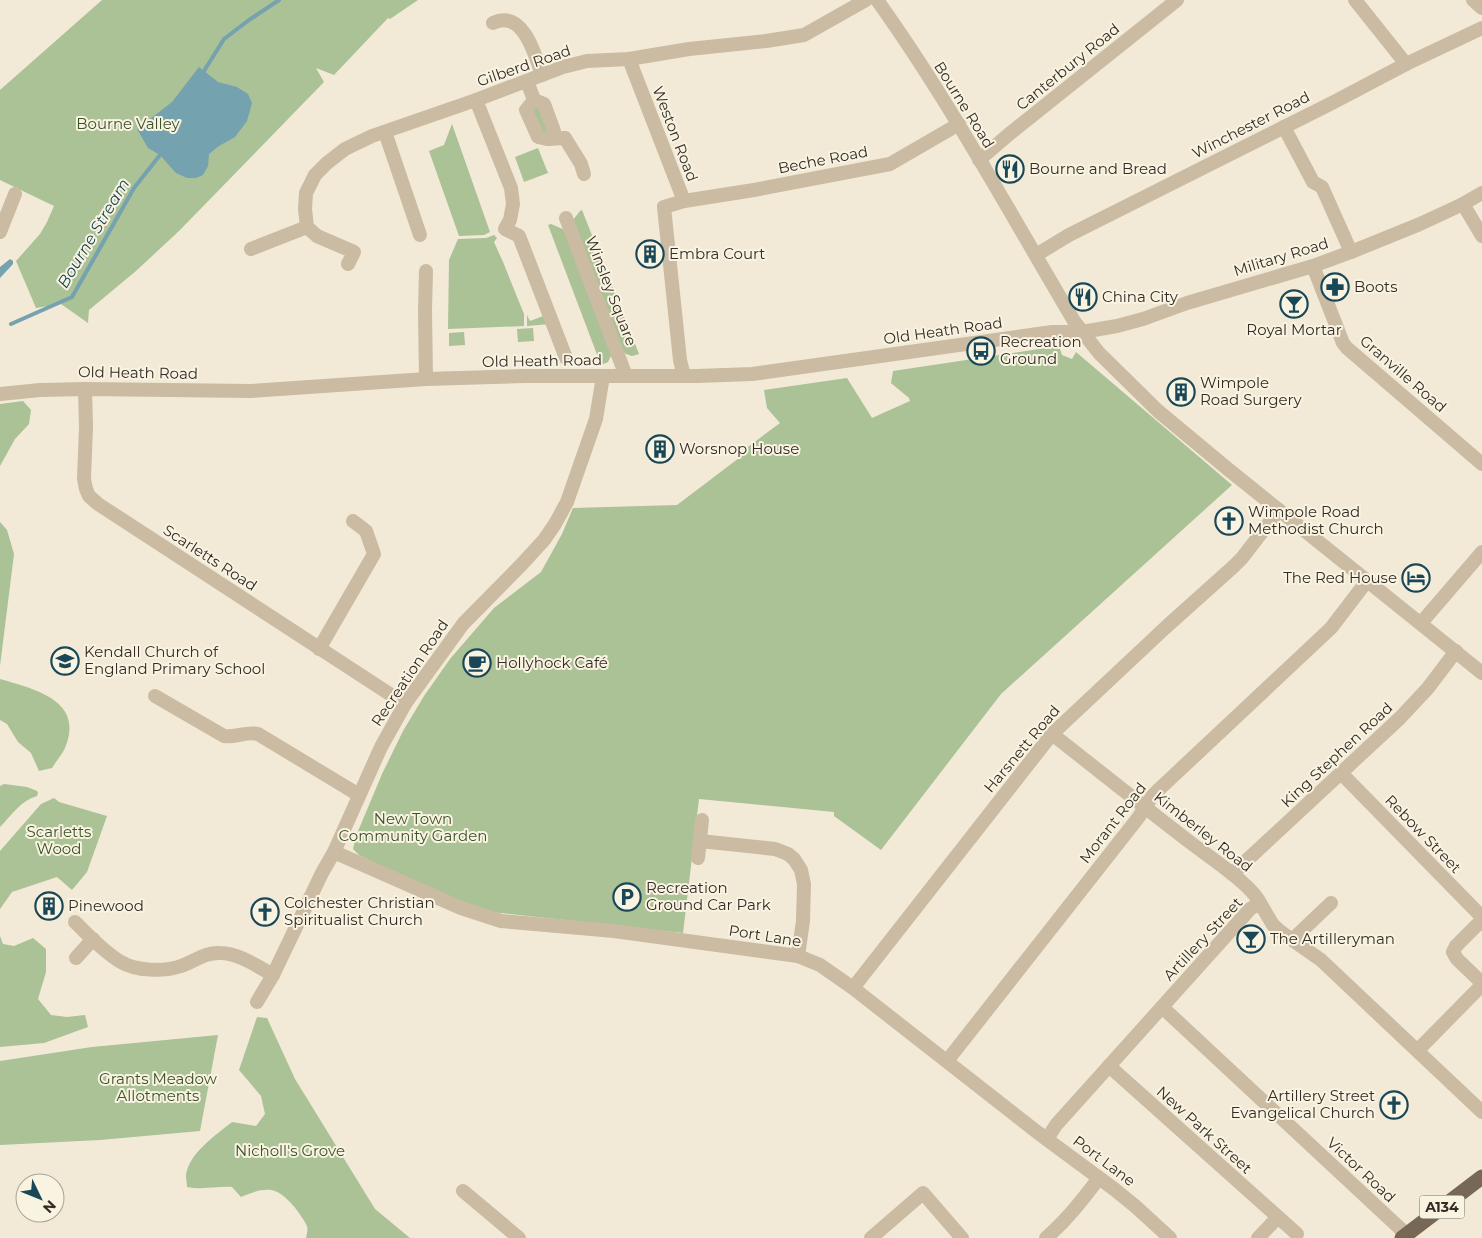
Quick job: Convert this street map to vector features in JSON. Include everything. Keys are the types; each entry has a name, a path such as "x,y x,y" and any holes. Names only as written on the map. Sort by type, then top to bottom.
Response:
{"main road":[{"name":"A134","path":"1404,1236 1482,1177"}],"street":[{"name":"Gilberd Road","path":"307,227 306,192 315,175 327,162 345,149 372,136 563,67 587,61 629,59 689,49 804,35 866,0"},
{"name":"Bourne Road","path":"877,0 958,124 1070,316 1099,353 1158,411 1482,673"},
{"name":"Canterbury Road","path":"979,160 1177,0"},
{"path":"1355,0 1406,64"},
{"path":"1473,0 1482,8"},
{"path":"493,23 501,19 517,24 530,41 542,75"},
{"name":"Winchester Road","path":"1036,255 1069,235 1406,64 1482,28"},
{"name":"Weston Road","path":"629,59 684,201 664,207 680,360 684,376"},
{"path":"527,81 534,100 526,110 538,138 566,138 581,164 584,174"},
{"path":"476,100 510,188 513,204 510,220 505,229 519,236 566,358"},
{"name":"Beche Road","path":"684,201 754,190 890,164 958,124"},
{"path":"1284,127 1313,182 1322,187 1351,252"},
{"path":"385,132 420,235"},
{"name":"Military Road","path":"1082,332 1144,319 1188,303 1313,266 1420,224 1464,204 1482,193"},
{"path":"0,232 15,194"},
{"path":"1464,204 1482,236"},
{"name":"Winsley Square","path":"566,218 626,376"},
{"path":"251,249 307,227 317,236 354,252 348,264"},
{"name":"Granville Road","path":"1313,266 1343,343 1347,348 1482,464"},
{"path":"426,271 426,379"},
{"name":"Old Heath Road","path":"0,394 40,390 86,389 251,391 426,379 525,376 752,374 1056,332 1082,332"},
{"name":"Recreation Road","path":"256,1002 273,975 334,852 381,747 405,704 462,624 544,540 556,524 567,502 596,419 603,376"},
{"name":"Scarletts Road","path":"86,389 84,478 89,496 98,504 405,704"},
{"name":"Harsnett Road","path":"853,988 1052,734 1237,563 1279,510"},
{"path":"319,649 374,554 366,531 353,521"},
{"path":"1421,623 1482,552"},
{"name":"Morant Road","path":"947,1061 1145,808 1153,795 1331,628 1367,581"},
{"name":"King Stephen Road","path":"1232,874 1417,701 1456,651"},
{"path":"155,696 224,736 232,737 253,732 258,734 360,795"},
{"name":"Kimberley Road","path":"1052,734 1232,874 1254,893 1260,903"},
{"name":"Rebow Street","path":"1341,773 1482,918 1456,946 1453,952 1457,959 1482,984"},
{"path":"698,858 702,820"},
{"path":"700,841 775,849 788,854 798,863 804,884 803,921 798,956"},
{"name":"Port Lane","path":"334,852 461,908 501,921 605,930 798,956 820,965 853,988 1135,1206 1170,1238"},
{"name":"Artillery Street","path":"1047,1139 1056,1125 1250,909 1260,903 1273,925 1321,960 1482,1112"},
{"path":"1292,940 1332,903"},
{"path":"75,922 120,962 133,967 171,969 209,953 222,953 240,958 273,975"},
{"path":"76,958 93,939"},
{"path":"1418,1050 1482,984"},
{"name":"Victor Road","path":"1162,1007 1404,1236"},
{"name":"New Park Street","path":"1109,1066 1297,1234"},
{"path":"1046,1238 1056,1230 1079,1204 1099,1178"},
{"path":"463,1191 519,1238"},
{"path":"871,1238 923,1193 962,1238"},
{"path":"1258,1238 1278,1217"}],"green space":[{"name":"Bourne Valley","path":"102,0 418,0 390,19 388,18 334,75 316,68 324,82 179,231 136,271 89,310 88,323 61,304 36,308 16,261 40,234 54,206 0,180 0,90"},
{"path":"538,106 550,129 544,134 532,109"},
{"path":"452,124 490,232 484,235 459,236 429,151 444,145"},
{"path":"538,148 548,173 524,182 515,157"},
{"path":"582,210 639,354 632,356 626,354 618,347 573,220"},
{"path":"551,224 565,230 613,352 608,362 601,365 548,225"},
{"path":"494,235 497,238 494,242 524,314 524,326 448,329 449,260 458,239 486,238"},
{"path":"527,315 530,321 546,315 550,324 527,326"},
{"path":"533,328 534,341 518,342 517,329"},
{"path":"464,332 465,345 449,346 449,333"},
{"name":"New Town Community Garden","path":"1059,346 1062,355 1072,359 1076,352 1232,485 1001,694 881,850 834,816 834,812 699,799 683,933 482,911 379,865 359,855 353,849 356,836 382,774 403,731 424,696 450,659 494,608 541,572 562,534 573,508 677,505 743,455 745,449 780,423 767,408 764,390 847,378 872,418 910,401 891,383 893,371"},
{"path":"23,401 31,410 29,424 15,439 0,466 0,404"},
{"path":"0,522 7,530 14,554 0,666"},
{"path":"0,679 27,687 53,699 68,718 69,732 65,748 52,768 39,771 31,753 18,742 7,724 0,720"},
{"path":"4,784 27,787 38,793 37,796 21,805 0,827 0,786"},
{"name":"Scarletts Wood","path":"54,798 59,802 107,816 87,872 72,890 57,877 12,892 0,909 0,851 41,804"},
{"path":"0,936 3,944 14,946 33,938 46,949 46,972 38,999 51,1015 67,1017 85,1015 88,1027 44,1043 0,1047"},
{"name":"Nicholl's Grove","path":"257,1017 267,1018 295,1079 375,1209 410,1238 306,1238 307,1226 301,1216 287,1199 276,1191 263,1190 241,1197 232,1187 187,1187 186,1175 188,1167 204,1145 232,1122 256,1126 265,1114 261,1096 239,1070"},
{"name":"Grants Meadow Allotments","path":"218,1035 200,1131 100,1140 0,1145 0,1061 92,1047"}],"water":[{"path":"199,67 218,82 237,87 248,94 252,103 247,121 235,137 209,154 208,166 203,175 196,178 187,178 176,173 160,155 148,148 137,129 172,102"},
{"path":"10,259 13,261 13,264 0,278 0,267"}],"waterway":[{"name":"Bourne Stream","path":"204,71 224,39 279,0"},
{"name":"Bourne Stream","path":"11,324 72,297 134,188 160,155"}],"place":[{"name":"Bourne and Bread","path":"1010,169"},
{"name":"Embra Court","path":"650,254"},
{"name":"Boots","path":"1335,287"},
{"name":"China City","path":"1083,297"},
{"name":"Royal Mortar","path":"1294,304"},
{"name":"Recreation Ground","path":"981,351"},
{"name":"Wimpole Road Surgery","path":"1181,392"},
{"name":"Worsnop House","path":"660,449"},
{"name":"Wimpole Road Methodist Church","path":"1229,521"},
{"name":"The Red House","path":"1416,578"},
{"name":"Kendall Church of England Primary School","path":"65,661"},
{"name":"Hollyhock Café","path":"477,663"},
{"name":"Recreation Ground Car Park","path":"627,897"},
{"name":"Pinewood","path":"49,906"},
{"name":"Colchester Christian Spiritualist Church","path":"265,912"},
{"name":"The Artilleryman","path":"1251,939"},
{"name":"Artillery Street Evangelical Church","path":"1394,1105"}]}
